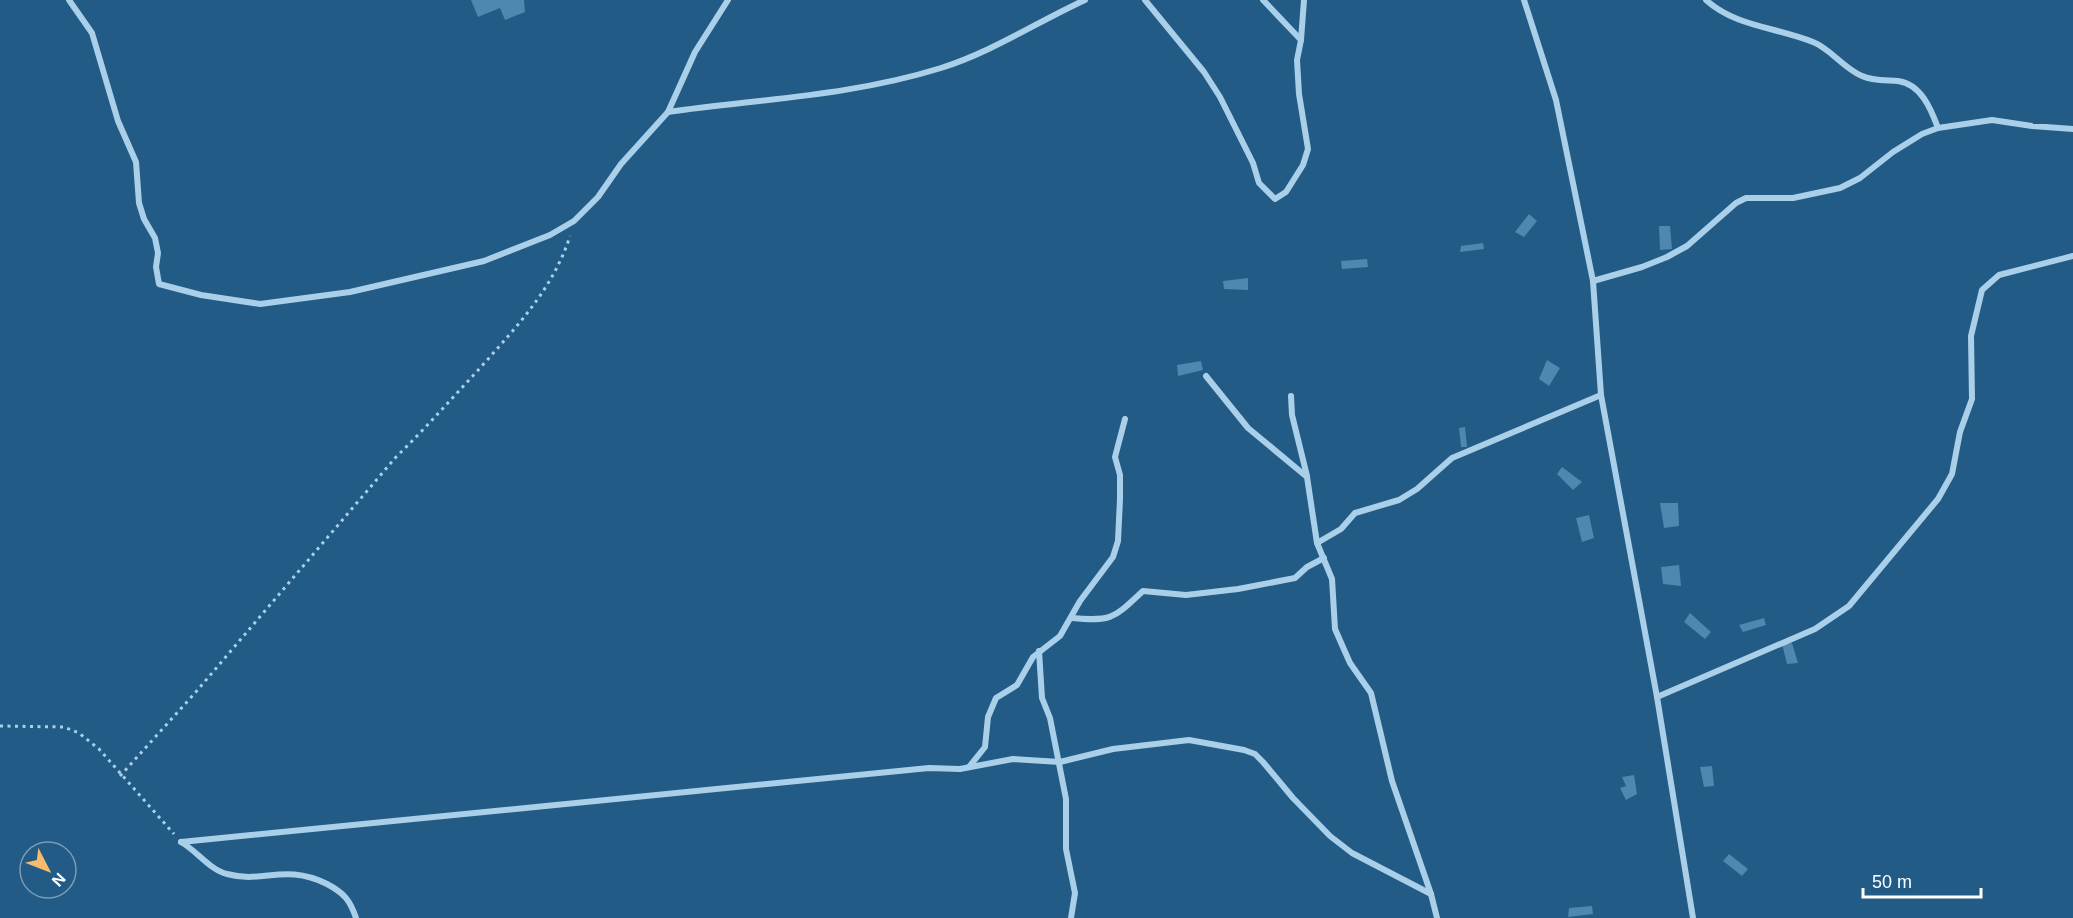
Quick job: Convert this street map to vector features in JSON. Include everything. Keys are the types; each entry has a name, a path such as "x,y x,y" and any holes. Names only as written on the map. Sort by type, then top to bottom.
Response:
{"street":[{"path":"69,0 92,33 118,121 136,162 139,203 144,219 155,238 158,253 156,267 159,284 201,295 260,304 350,292 484,261 519,248 574,221 668,112 695,52 728,0"},
{"path":"668,112 815,96 869,87 942,68 996,46 1085,0"},
{"path":"1145,0 1204,72 1220,97 1253,163 1259,183 1270,197 1275,199 1286,192 1303,165 1308,149 1299,93 1298,60 1305,0"},
{"path":"1263,0 1301,40"},
{"path":"1524,0 1556,100 1593,281 1601,395 1658,697 1693,918"},
{"path":"1706,0 1716,9 1759,28 1812,41 1862,76 1901,81 1914,87 1932,112 1938,128"},
{"path":"1593,281 1667,257 1687,246 1736,203 1746,198 1793,198 1840,188 1860,178 1893,152 1922,134 1938,128 1992,120 2073,129"},
{"path":"1658,697 1815,629 1849,606 1938,499 1952,474 1960,432 1972,399 1971,336 1982,290 1999,275 2073,256"},
{"path":"1206,376 1248,428 1307,477"},
{"path":"1317,543 1341,529 1355,513 1399,500 1417,489 1452,458 1601,395"},
{"path":"1291,396 1292,415 1307,477 1317,543 1332,579 1335,629 1350,663 1371,693 1392,781 1437,918"},
{"path":"968,767 985,747 988,717 996,698 1017,685 1029,663 1039,651 1060,636 1080,601 1113,557 1118,541 1120,475 1115,457 1125,419"},
{"path":"1072,618 1097,621 1112,617 1123,611 1143,591 1186,595 1238,589 1295,578 1307,567 1324,558"},
{"path":"1039,651 1042,698 1050,718 1066,799 1066,849 1075,893 1071,918"},
{"path":"181,842 930,768 968,767 1013,759 1060,762 1113,749 1189,740 1255,754 1293,798 1345,847 1431,894"},
{"path":"181,842 194,849 217,870 228,875 288,873 308,875 342,892 352,903 356,918"}],"path":[{"path":"120,776 195,693 396,457 534,308 561,262 574,221"},
{"path":"0,726 64,728 79,733 99,749 120,776 181,842"}],"building":[{"path":"471,0 524,0 525,12 505,20 500,8 478,17"},
{"path":"1529,214 1537,221 1524,237 1515,232"},
{"path":"1659,226 1670,226 1672,249 1660,250"},
{"path":"1483,243 1484,249 1460,252 1461,246"},
{"path":"1367,259 1368,267 1342,269 1341,261"},
{"path":"1248,278 1248,290 1224,289 1223,281"},
{"path":"1547,360 1560,368 1549,386 1539,379"},
{"path":"1201,361 1203,370 1178,376 1177,365"},
{"path":"1465,427 1467,447 1461,447 1459,428"},
{"path":"1562,467 1582,482 1573,490 1557,474"},
{"path":"1660,503 1678,503 1679,526 1664,528"},
{"path":"1589,515 1594,538 1582,542 1576,518"},
{"path":"1679,565 1681,586 1663,584 1661,567"},
{"path":"1690,613 1711,632 1705,639 1684,622"},
{"path":"1764,618 1766,625 1743,632 1739,625"},
{"path":"1792,643 1798,663 1787,664 1782,644"},
{"path":"1712,766 1714,786 1704,787 1700,767"},
{"path":"1634,775 1637,794 1626,800 1620,788 1626,786 1622,777"},
{"path":"1729,854 1748,869 1742,876 1723,861"},
{"path":"1592,906 1593,914 1568,917 1569,908"}]}
